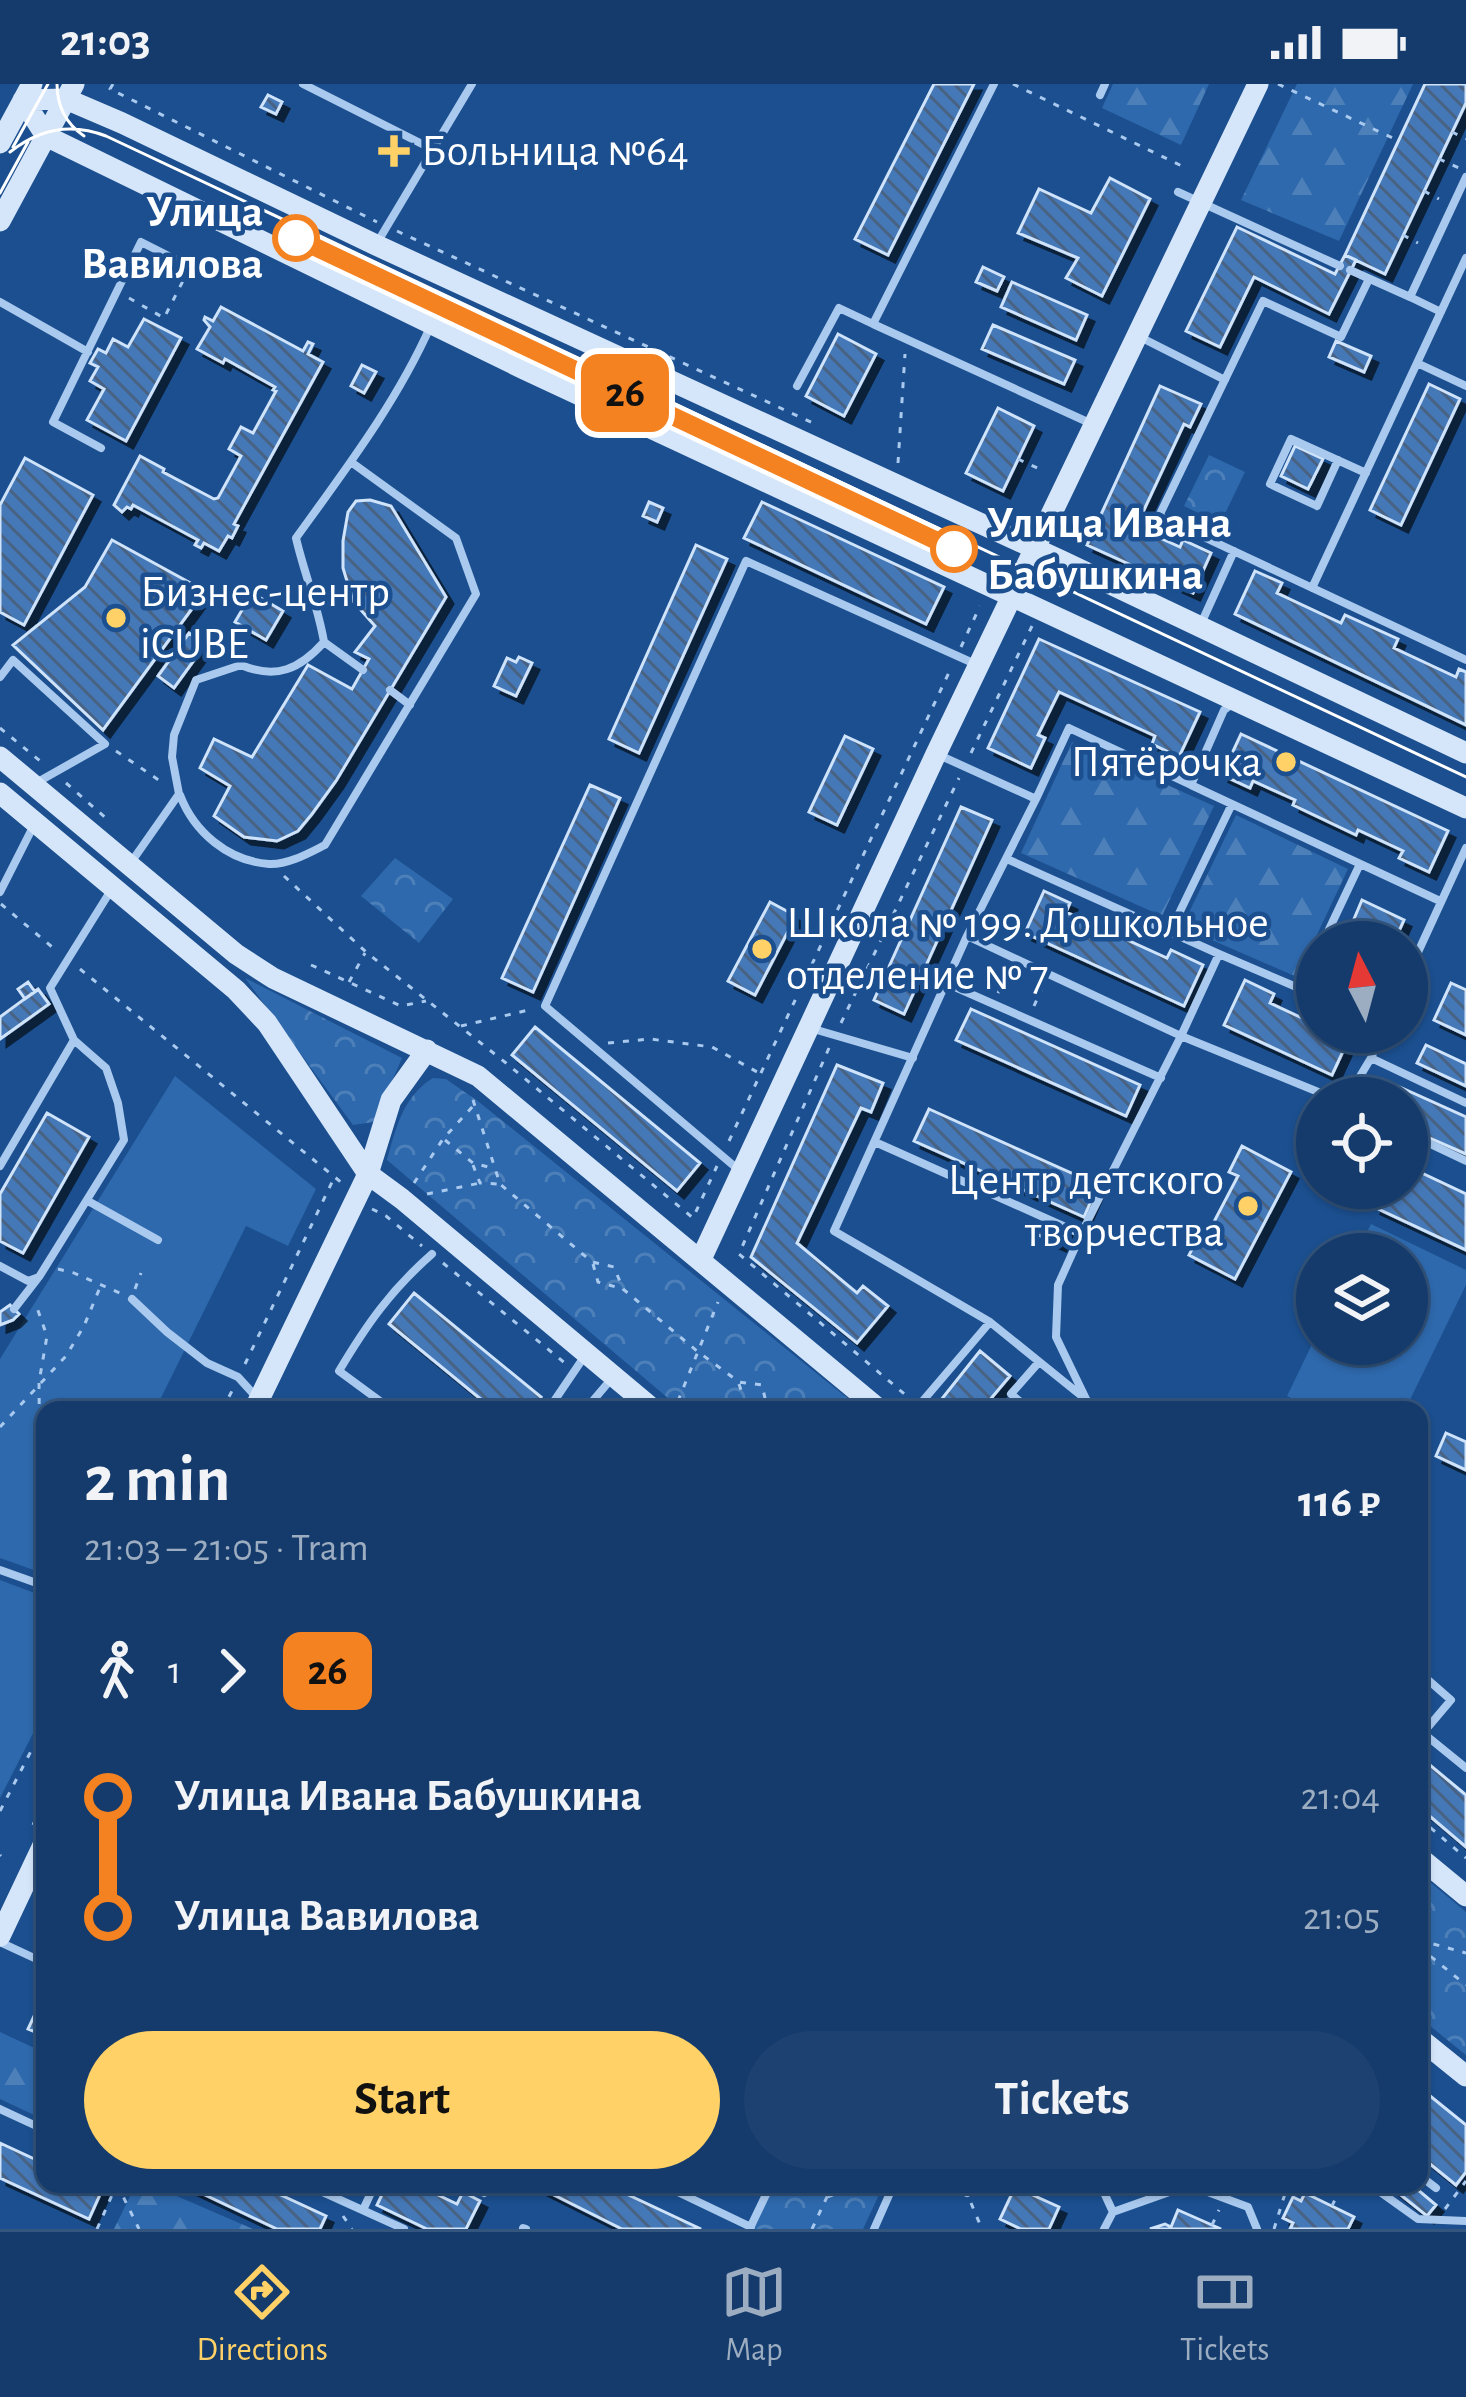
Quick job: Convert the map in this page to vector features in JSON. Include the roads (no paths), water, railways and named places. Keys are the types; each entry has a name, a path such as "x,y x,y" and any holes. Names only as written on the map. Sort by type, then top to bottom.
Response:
{"street":[{"path":"700,1259 1258,84"},
{"path":"27,92 70,92 381,235 1466,753"},
{"path":"27,92 46,136 524,369 1466,808"},
{"path":"0,143 27,92"},
{"path":"0,221 70,92"},
{"path":"0,758 236,954 273,977 478,1076 869,1401"},
{"path":"0,793 236,990 267,1023 368,1174 402,1198 607,1384 638,1401"},
{"path":"266,1401 368,1174 391,1100 427,1050"},
{"path":"0,1939 36,1861"},
{"path":"1428,1865 1466,1897"},
{"path":"1428,2045 1466,2076"}],"lane":[{"path":"303,84 432,149"},
{"path":"381,235 472,84"},
{"path":"873,324 994,84"},
{"path":"1100,95 1105,84"},
{"path":"1410,298 1466,174"},
{"path":"1178,191 1340,266"},
{"path":"101,448 53,422 141,242 210,277"},
{"path":"1312,588 1466,258"},
{"path":"1350,270 1441,312"},
{"path":"1369,279 1341,337 1263,301 1159,516 1466,660"},
{"path":"0,302 88,352"},
{"path":"797,386 839,308 1096,426"},
{"path":"363,670 324,642 296,538 409,372 432,323"},
{"path":"1139,337 1225,380"},
{"path":"1417,363 1466,386"},
{"path":"1338,460 1317,506 1270,484 1291,439 1338,460 1366,473"},
{"path":"324,642 308,661 288,670 259,673 241,665 196,680 174,735 172,757 179,794 187,815 216,845 238,856 271,865 326,845 476,594 456,538 351,462"},
{"path":"1199,626 1234,551"},
{"path":"741,1172 545,1006 746,561 979,666"},
{"path":"0,677 13,660 105,744 32,785"},
{"path":"390,691 410,705"},
{"path":"1191,785 1224,710 1237,700"},
{"path":"1086,1400 990,1322 834,1231 1069,728 1440,901"},
{"path":"936,754 1036,799"},
{"path":"128,866 179,794"},
{"path":"1170,932 1232,804"},
{"path":"0,892 35,822"},
{"path":"1428,928 1466,848"},
{"path":"1007,859 1296,987"},
{"path":"1333,921 1360,864"},
{"path":"14,1309 46,1267 124,1141 106,1068 74,1040 47,992 113,887"},
{"path":"968,936 1181,1036 1296,1083"},
{"path":"1086,1400 1056,1337 1058,1286 1219,954"},
{"path":"948,984 1161,1078"},
{"path":"809,1028 913,1058"},
{"path":"0,1166 74,1040"},
{"path":"1360,1077 1373,1053"},
{"path":"1371,1058 1466,1103"},
{"path":"875,1142 1082,1234"},
{"path":"1428,1143 1466,1162"},
{"path":"88,1201 158,1240"},
{"path":"380,1401 339,1371 372,1316 432,1254"},
{"path":"0,1266 28,1280 39,1277"},
{"path":"132,1299 207,1363 238,1377 258,1401"},
{"path":"923,1401 990,1322"},
{"path":"554,1401 581,1362"},
{"path":"1020,1401 1012,1394 1039,1362"},
{"path":"593,1401 607,1384"},
{"path":"0,1570 36,1583"},
{"path":"1428,1680 1451,1700 1428,1726"},
{"path":"1428,1736 1466,1768"},
{"path":"0,1939 36,1958"},
{"path":"0,2109 36,2126"},
{"path":"1428,2181 1436,2188"},
{"path":"325,2193 404,2229"},
{"path":"363,2210 371,2193"},
{"path":"679,2193 750,2228 767,2193"},
{"path":"874,2229 890,2193"},
{"path":"1104,2193 1113,2212"},
{"path":"1104,2229 1113,2212 1169,2193"},
{"path":"1208,2193 1248,2207 1257,2229"},
{"path":"1382,2193 1430,2223 1466,2221"}],"tram line":[{"path":"13,147 48,84"},
{"path":"57,84 63,113 84,136"},
{"path":"10,152 55,130 80,129 106,136 1466,777"},
{"path":"0,193 28,142"},
{"name":"26","path":"296,238 954,549"}],"place":[{"name":"Больница №64","path":"394,151"},
{"name":"Улица Вавилова","path":"296,238"},
{"name":"Улица Ивана Бабушкина","path":"954,549"},
{"name":"Бизнес-центр iCUBE","path":"116,618"},
{"name":"Пятёрочка","path":"1286,762"},
{"name":"Школа № 199. Дошкольное отделение № 7","path":"762,949"},
{"name":"Центр детского творчества","path":"1248,1206"}]}
